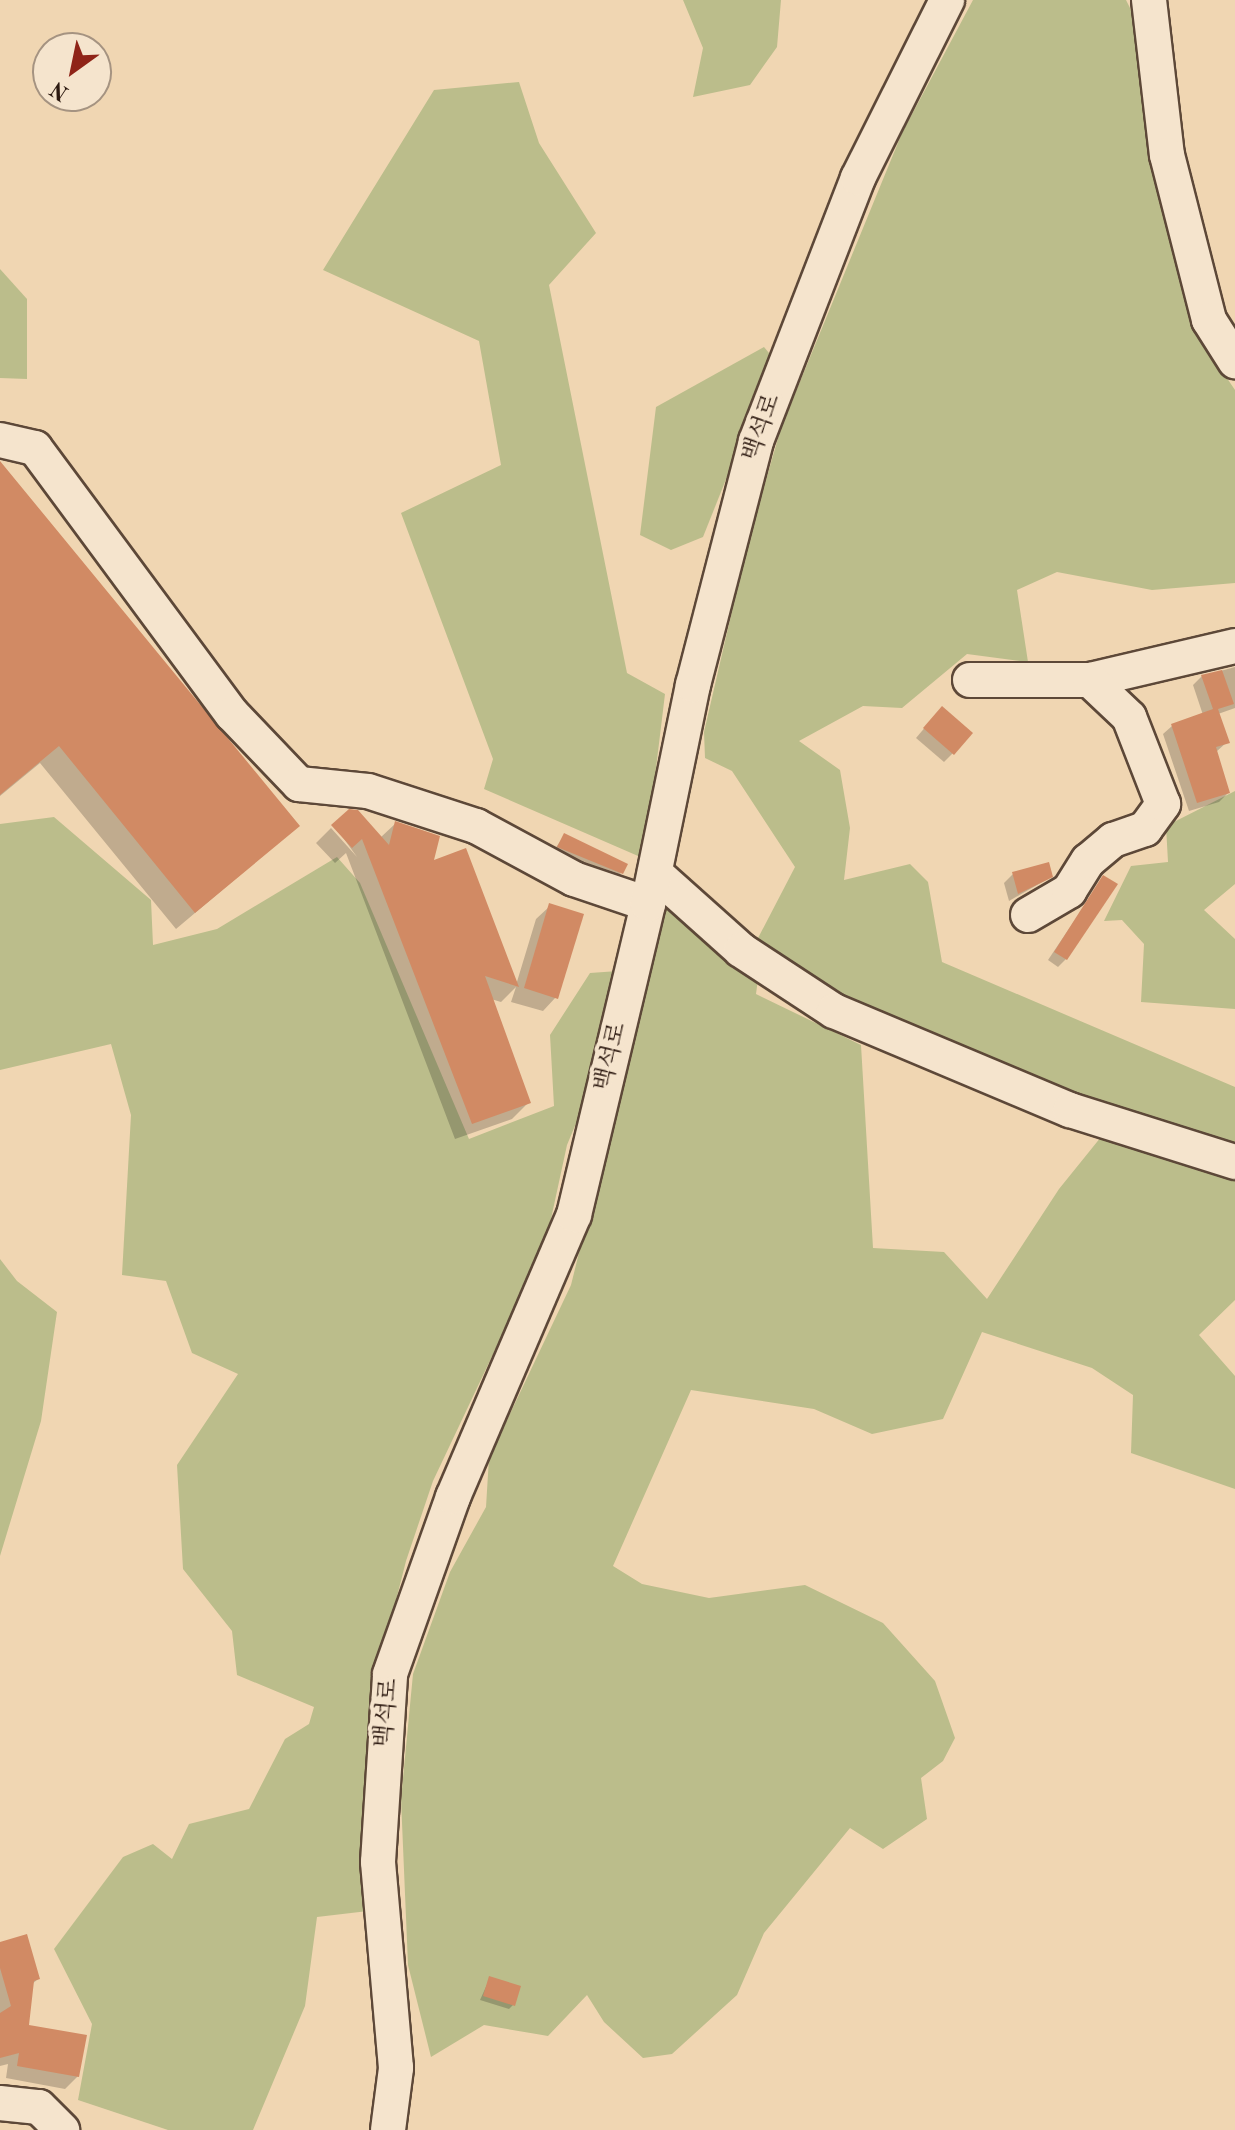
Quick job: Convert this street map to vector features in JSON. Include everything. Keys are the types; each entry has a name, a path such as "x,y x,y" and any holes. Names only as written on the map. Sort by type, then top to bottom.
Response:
{"street":[{"name":"백석로","path":"388,2130 396,2068 378,1862 390,1674 453,1497 574,1215 652,888 693,685 756,441 858,178 947,0"},
{"path":"1149,0 1167,155 1209,320 1235,361"},
{"path":"0,440 35,448 232,714 299,784 368,791 476,826 574,879 652,888 834,1011 1070,1110 1235,1162"},
{"path":"970,680 1090,680 1235,646"},
{"path":"1028,915 1069,891 1088,861 1113,840 1145,829 1163,804 1129,717 1090,680"},
{"path":"0,2103 39,2107 62,2130"}],"green space":[{"path":"683,0 781,0 777,47 750,85 693,97 703,48"},
{"path":"973,0 1126,0 1134,16 1193,328 1235,390 1235,583 1152,590 1057,572 1017,590 1028,662 967,654 902,708 863,706 799,741 840,770 850,828 844,880 910,864 928,882 942,962 1235,1087 1235,1149 1066,1098 812,985 757,940 795,867 732,771 705,758 704,732 748,542 781,428 902,133"},
{"path":"519,82 539,143 596,233 549,285 627,673 665,694 645,859 484,789 493,759 401,513 501,465 479,341 323,270 434,90"},
{"path":"0,269 27,299 27,379 0,378"},
{"path":"764,347 774,359 703,537 671,550 640,535 656,407"},
{"path":"1235,791 1235,884 1204,910 1235,939 1235,1009 1141,1002 1144,944 1122,920 1104,921 1131,866 1168,862 1166,826"},
{"path":"54,817 151,900 153,945 217,929 337,857 360,883 469,1139 554,1106 550,1035 590,973 618,971 587,1097 567,1145 546,1242 433,1481 406,1561 376,1679 368,1911 317,1917 305,2006 253,2130 168,2130 78,2100 92,2024 54,1949 123,1857 153,1844 172,1859 189,1824 249,1809 285,1739 309,1724 314,1707 237,1675 232,1631 183,1569 177,1465 238,1374 192,1353 166,1281 122,1275 131,1115 111,1044 0,1070 0,824"},
{"path":"665,907 758,979 756,994 861,1045 873,1248 944,1252 987,1299 1059,1189 1101,1137 1220,1169 1235,1180 1235,1300 1199,1335 1235,1376 1235,1489 1131,1453 1133,1395 1092,1368 982,1332 943,1419 872,1434 814,1409 691,1390 613,1566 642,1584 709,1598 805,1585 883,1623 935,1681 955,1738 943,1761 921,1778 927,1819 883,1849 850,1828 764,1933 737,1995 672,2054 643,2058 604,2022 587,1995 548,2036 484,2025 431,2057 408,1965 401,1799 413,1674 450,1572 486,1507 489,1458 571,1285"},
{"path":"0,1259 17,1281 57,1312 41,1421 0,1556"}],"building":[{"path":"0,461 300,826 195,913 59,746 0,795"},
{"path":"1222,670 1234,704 1218,709 1230,743 1216,747 1230,793 1197,803 1171,724 1213,709 1201,675"},
{"path":"942,706 973,733 954,755 923,728"},
{"path":"349,809 358,810 389,845 395,821 440,836 434,860 466,848 519,987 485,976 531,1103 472,1124 362,839 352,848 331,825"},
{"path":"564,833 628,864 623,874 557,847"},
{"path":"1049,862 1053,877 1018,894 1012,872"},
{"path":"1103,875 1118,884 1067,960 1054,952"},
{"path":"549,903 584,914 558,999 524,988"},
{"path":"27,1934 40,1979 34,1981 29,2025 87,2035 79,2077 17,2066 19,2053 0,2058 0,2013 11,2006 0,1968 0,1942"},
{"path":"489,1976 521,1986 515,2006 483,1996"}]}
